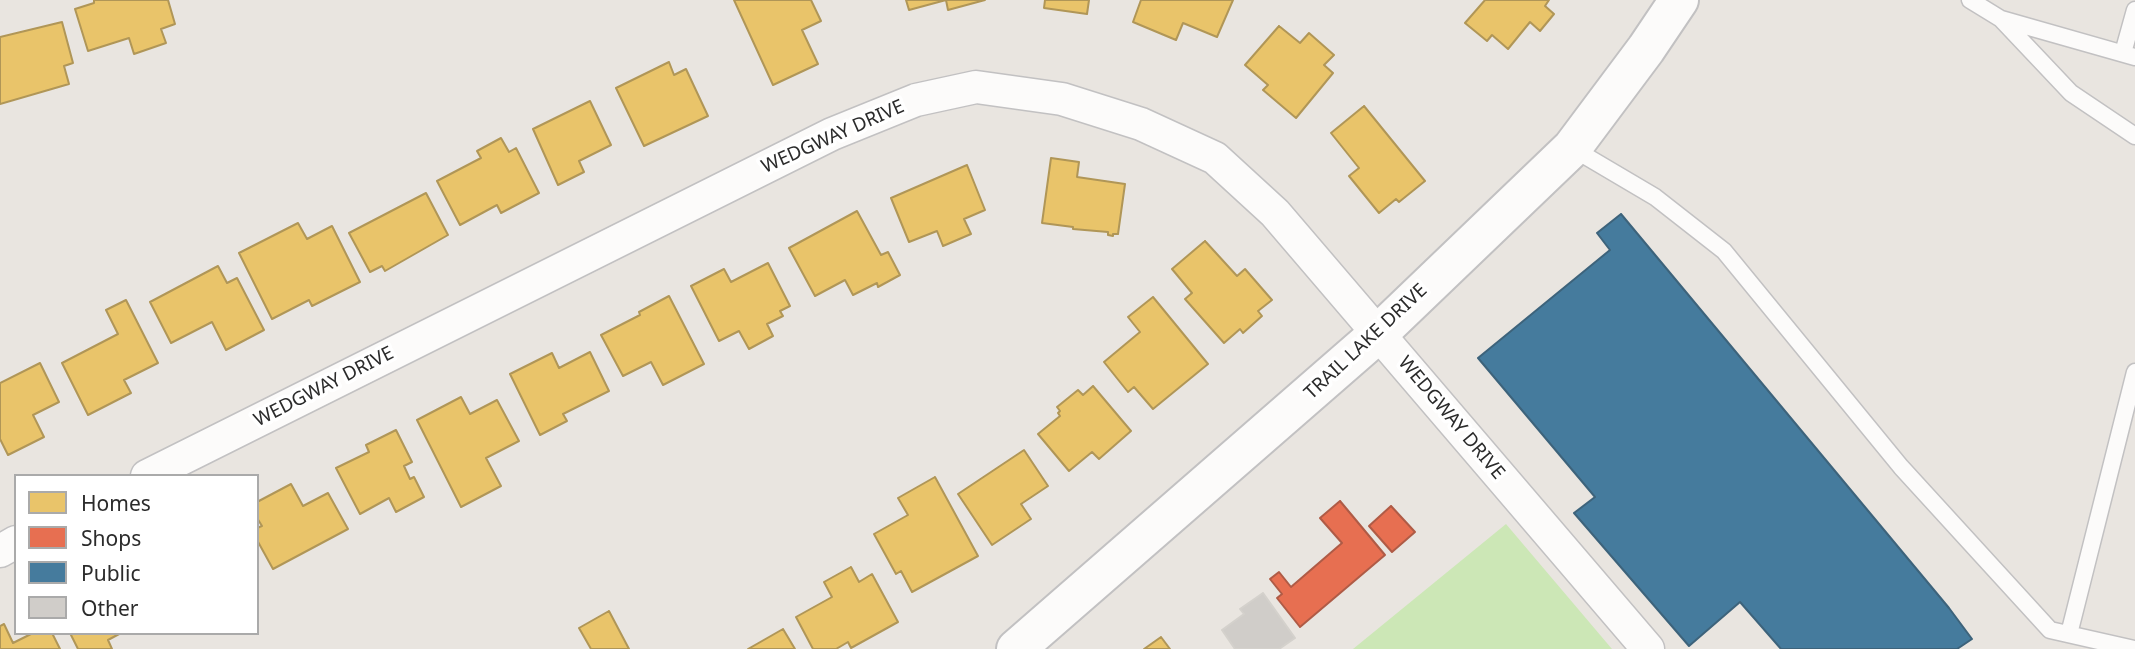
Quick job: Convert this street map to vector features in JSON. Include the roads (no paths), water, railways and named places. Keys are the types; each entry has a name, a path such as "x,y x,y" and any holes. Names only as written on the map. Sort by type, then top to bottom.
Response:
{"street":[{"name":"TRAIL LAKE DRIVE","path":"1016,649 1379,333 1572,148 1679,0"},
{"name":"WEDGWAY DRIVE","path":"151,474 832,134 916,100 976,87 1062,99 1141,124 1215,158 1275,213 1648,649"}],"lane":[{"path":"1970,0 2001,19 2071,93 2135,136"},
{"path":"2001,19 2129,55 2135,10"},
{"path":"1572,148 1655,197 1724,251 1901,467 2050,630 2134,649"},
{"path":"2069,634 2129,422 2135,372"}]}
